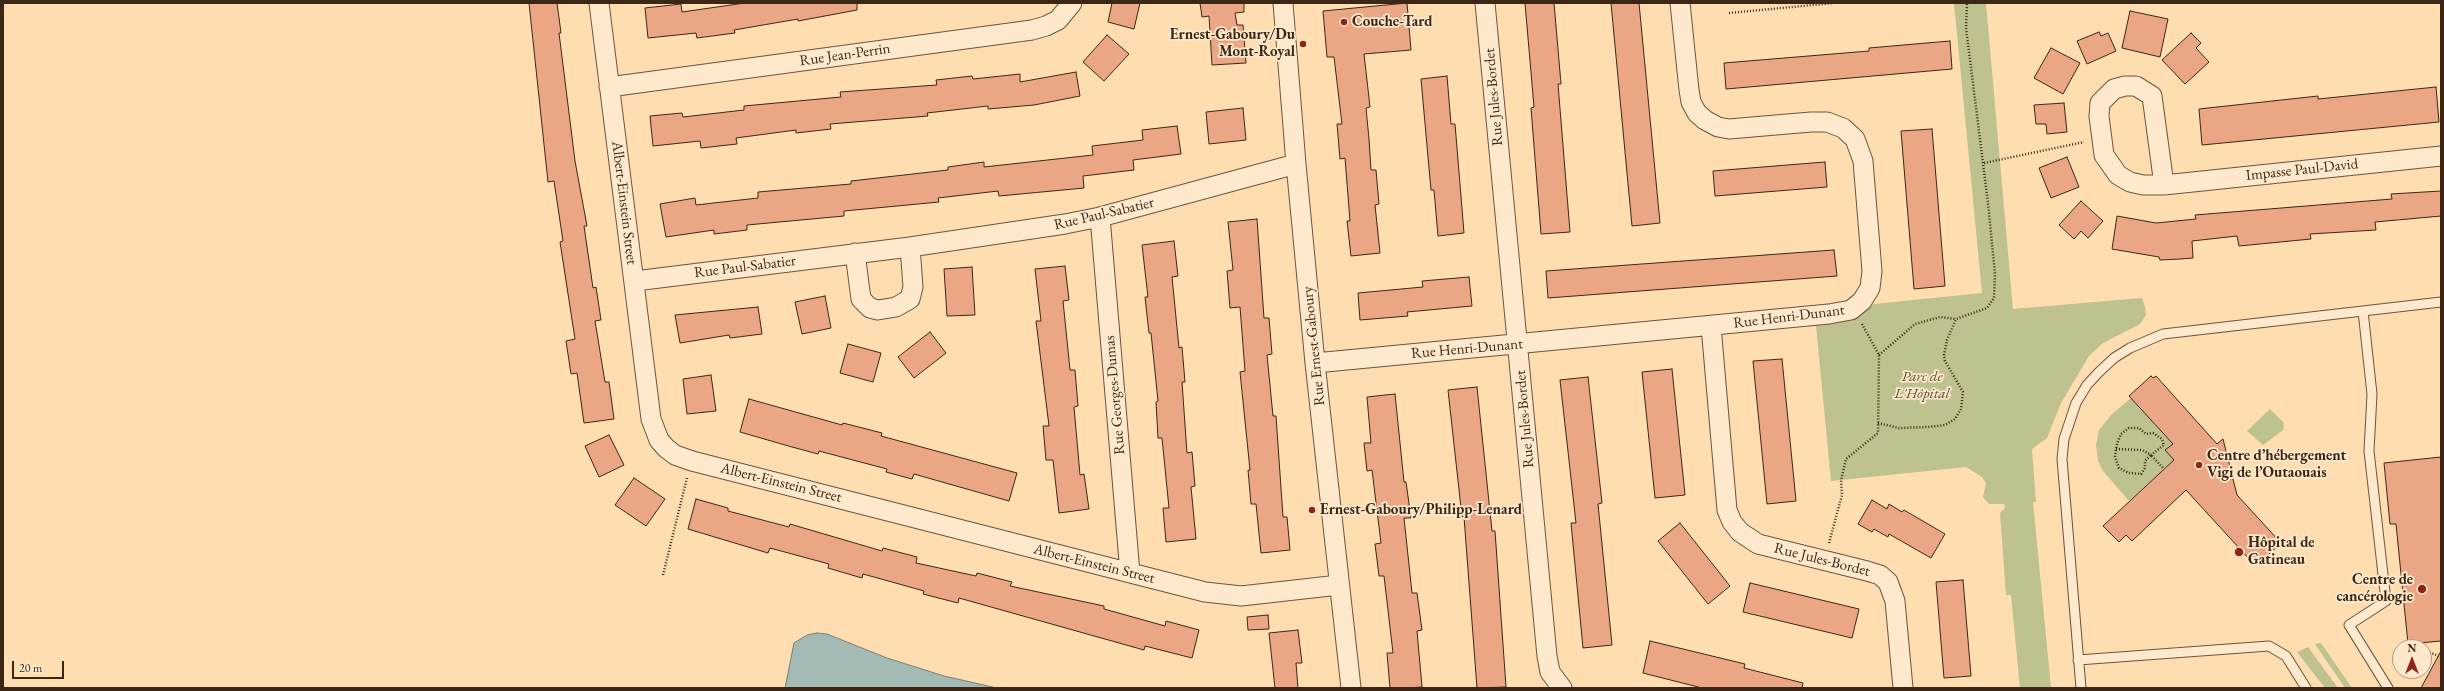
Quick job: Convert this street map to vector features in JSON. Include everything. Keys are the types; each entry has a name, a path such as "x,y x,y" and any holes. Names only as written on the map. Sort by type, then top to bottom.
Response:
{"street":[{"name":"Albert-Einstein Street","path":"599,3 635,281 650,419 654,431 666,448 675,454 692,461 1221,596 1241,596 1339,585"},
{"name":"Rue Jean-Perrin","path":"609,87 1032,30 1046,26 1058,20 1072,3"},
{"name":"Rue Ernest-Gaboury","path":"1283,3 1296,164 1315,363 1351,688"},
{"name":"Rue Jules-Bordet","path":"1485,3 1546,656 1550,672 1562,688"},
{"name":"Rue Henri-Dunant","path":"1315,363 1518,345 1829,314 1851,310 1867,295 1872,281 1864,168 1859,147 1843,128 1827,122 1729,129 1718,127 1705,120 1694,108 1688,90 1680,3"},
{"name":"Impasse Paul-David","path":"2164,185 2155,107 2152,96 2145,90 2136,86 2125,86 2107,94 2100,103 2099,110 2104,155 2118,175 2136,184 2164,185 2441,156"},
{"name":"Rue Paul-Sabatier","path":"635,281 910,246 1100,217 1296,164"},
{"name":"Rue Georges-Dumas","path":"1100,217 1130,573"},
{"path":"855,253 861,299 870,308 878,310 896,307 910,299 913,287 910,246"},
{"name":"Rue Jules-Bordet","path":"1711,326 1727,510 1732,522 1740,532 1758,544 1880,575 1888,582 1895,601 1903,688"}],"lane":[{"path":"2081,688 2062,459 2070,420 2087,385 2114,358 2144,340 2163,334 2441,302"},
{"path":"2363,311 2372,394 2370,457 2386,601 2348,625 2388,688"},
{"path":"2078,660 2269,646 2286,656 2306,688"}],"path":[{"path":"1729,13 1834,3"},
{"path":"1878,355 1915,324 1936,318 1956,319 1986,308 1994,298 1995,274 1984,163 1979,145 1967,36 1965,15 1967,3"},
{"path":"1984,163 2102,138"},
{"path":"1824,560 1842,494 1841,480 1846,459 1878,434 1878,355 1865,328 1851,310"},
{"path":"1878,423 1899,428 1937,427 1951,422 1958,414 1963,401 1963,392 1948,368 1944,355 1947,340 1956,319"},
{"path":"2129,428 2139,428 2146,434 2153,434 2162,439 2164,445 2151,455 2145,461 2145,468 2141,474 2129,473 2119,468 2115,457 2121,434 2129,428"},
{"path":"2116,449 2142,450 2151,455 2164,470"},
{"path":"663,575 692,461"}],"green space":[{"name":"Parc de L'Hôpital","path":"1954,3 1986,3 2013,309 2142,298 2145,307 2146,315 2140,324 2103,343 2089,356 2061,403 2047,438 2032,449 2036,502 2033,502 2051,688 2020,688 2011,595 2006,595 2000,513 2005,508 2004,504 1989,504 1983,497 1986,483 1982,477 1966,467 1831,481 1815,315 1855,306 1982,293"},
{"path":"2131,398 2173,444 2166,451 2174,460 2129,501 2103,471 2098,461 2096,445 2099,430 2112,414"},
{"path":"2270,409 2283,422 2284,427 2283,430 2263,445 2247,431"},
{"path":"2321,643 2352,688 2345,688 2315,644"},
{"path":"2308,647 2338,688 2325,688 2297,652"}],"water":[{"path":"817,633 827,634 887,658 944,676 997,688 785,688 794,643 807,635"}],"building":[{"path":"529,3 557,3 561,33 559,33 575,161 587,226 584,226 593,288 596,287 601,320 595,321 605,382 609,382 614,419 584,423 577,373 571,374 566,341 575,339 560,242 563,241 554,181 548,182"},
{"path":"745,3 857,3 857,10 798,21 798,19 734,30 735,33 697,38 696,33 648,38 645,8 681,4 682,12"},
{"path":"1112,3 1140,3 1134,29 1108,22"},
{"path":"1200,3 1244,3 1244,12 1235,13 1237,25 1243,25 1246,63 1212,65 1209,16 1202,17"},
{"path":"1407,3 1411,50 1364,54 1370,107 1366,108 1371,170 1376,170 1379,204 1375,205 1380,253 1351,256 1347,221 1350,221 1345,158 1340,159 1337,124 1342,124 1334,57 1327,57 1323,11"},
{"path":"1525,3 1554,3 1561,84 1558,84 1570,232 1541,234 1531,108 1534,107"},
{"path":"1611,3 1639,3 1660,223 1632,226"},
{"path":"2130,11 2168,19 2160,57 2122,48"},
{"path":"2099,32 2101,36 2108,33 2116,51 2087,64 2077,41"},
{"path":"2191,33 2201,43 2196,48 2209,62 2185,84 2162,60"},
{"path":"1107,35 1129,54 1104,81 1083,62"},
{"path":"1950,41 1952,69 1726,89 1724,63 1869,51 1869,48"},
{"path":"2051,48 2080,63 2063,94 2034,78"},
{"path":"1076,72 1080,96 1034,105 988,109 988,106 927,113 928,116 830,124 831,129 796,133 796,130 736,138 737,144 701,148 700,141 653,146 650,116 682,113 683,117 744,110 744,106 841,97 840,92 937,85 936,80 972,76 973,79 1020,74 1020,82"},
{"path":"1447,76 1451,124 1455,124 1464,233 1438,236 1434,190 1431,190 1421,79"},
{"path":"2436,87 2439,122 2202,145 2199,109 2318,96 2318,99"},
{"path":"2064,103 2067,132 2047,134 2046,124 2036,124 2034,105"},
{"path":"1243,108 1246,140 1209,144 1206,112"},
{"path":"1177,126 1181,154 1133,160 1134,170 1083,176 1084,188 999,196 998,191 938,198 939,202 844,211 844,216 747,225 747,230 714,234 714,230 666,237 660,204 695,198 696,205 758,198 758,192 851,184 851,181 948,170 948,167 984,162 984,167 1093,155 1092,146 1143,140 1142,130"},
{"path":"1932,129 1945,286 1914,289 1901,131"},
{"path":"2067,157 2079,187 2051,198 2039,168"},
{"path":"1825,162 1827,187 1715,196 1713,171"},
{"path":"2441,191 2441,216 2375,222 2376,230 2310,234 2311,239 2239,246 2237,236 2192,241 2193,258 2180,259 2160,260 2159,257 2112,249 2117,216 2156,223 2196,219 2195,215 2392,199 2391,194"},
{"path":"2081,201 2103,221 2088,238 2081,231 2074,239 2059,225"},
{"path":"1257,219 1264,318 1269,318 1272,354 1267,355 1273,416 1276,416 1283,517 1287,517 1290,550 1261,553 1256,504 1251,504 1248,470 1250,470 1240,372 1245,371 1240,307 1230,308 1227,271 1233,270 1228,222"},
{"path":"1174,241 1178,276 1172,277 1179,348 1182,347 1185,382 1182,382 1187,453 1192,452 1195,486 1191,487 1196,539 1166,542 1163,508 1169,508 1162,438 1158,438 1156,402 1158,401 1151,333 1149,333 1145,297 1148,297 1142,245"},
{"path":"1834,250 1837,276 1548,298 1546,271"},
{"path":"1065,266 1069,300 1063,301 1070,370 1075,370 1078,406 1074,407 1080,475 1084,474 1089,509 1059,513 1053,460 1046,460 1043,426 1049,426 1036,321 1041,321 1035,269"},
{"path":"972,267 975,315 947,316 944,269"},
{"path":"1469,277 1472,306 1407,312 1408,316 1360,320 1358,293 1423,287 1422,281"},
{"path":"825,296 831,328 802,334 795,302"},
{"path":"758,307 762,334 730,338 729,335 680,343 675,315"},
{"path":"930,332 946,353 914,378 898,357"},
{"path":"848,344 881,353 873,382 840,373"},
{"path":"1782,359 1796,501 1767,504 1753,361"},
{"path":"1672,369 1685,495 1655,498 1642,372"},
{"path":"711,375 716,411 687,414 683,379"},
{"name":"Centre d’hébergement Vigi de l’Outaouais","path":"2151,376 2153,378 2156,376 2217,444 2223,439 2237,495 2281,543 2258,564 2252,558 2250,560 2186,490 2132,541 2126,535 2119,542 2103,526 2174,460 2165,450 2173,444 2129,396"},
{"path":"1588,377 1602,503 1598,504 1612,645 1583,648 1571,523 1576,523 1560,380"},
{"path":"1477,387 1492,531 1495,531 1506,687 1477,688 1464,517 1462,517 1448,390"},
{"path":"1395,394 1404,482 1406,482 1411,518 1404,518 1412,593 1417,593 1422,630 1417,631 1422,687 1390,688 1387,653 1393,653 1384,576 1379,576 1375,544 1381,543 1372,470 1367,471 1364,443 1371,443 1367,397"},
{"path":"749,399 842,425 843,423 882,433 881,436 1017,473 1009,501 914,474 912,479 886,472 887,469 819,451 818,454 740,432"},
{"path":"609,435 624,465 599,477 585,446"},
{"name":"Centre de cancérologie","path":"2441,457 2441,641 2432,642 2432,639 2408,639 2396,524 2390,524 2384,463"},
{"path":"634,478 665,499 646,526 615,505"},
{"path":"696,499 728,508 728,511 789,527 790,524 882,551 883,548 917,557 916,563 976,576 977,573 1012,582 1010,586 1104,606 1104,609 1165,626 1166,621 1199,630 1192,658 1145,646 1144,650 959,598 958,603 923,594 924,591 863,574 862,578 828,568 829,564 770,548 768,553 688,529"},
{"path":"1872,500 1887,509 1889,504 1902,512 1904,510 1945,534 1931,558 1889,534 1888,537 1874,529 1872,532 1858,524"},
{"path":"1680,523 1730,586 1708,604 1658,541"},
{"path":"1963,580 1971,676 1944,678 1936,582"},
{"path":"1750,583 1859,609 1852,638 1743,612"},
{"path":"1268,615 1269,629 1248,630 1247,617"},
{"path":"1298,630 1302,663 1296,663 1298,688 1275,688 1269,633"},
{"path":"1650,641 1745,664 1744,668 1803,683 1802,688 1702,688 1643,673"},
{"path":"2441,651 2441,688 2421,688 2426,679 2432,679 2432,668"}],"place":[{"name":"Couche-Tard","path":"1344,22"},
{"name":"Ernest-Gaboury/Du Mont-Royal","path":"1303,44"},
{"name":"Centre d’hébergement Vigi de l’Outaouais","path":"2199,465"},
{"name":"Ernest-Gaboury/Philipp-Lenard","path":"1312,510"},
{"name":"Hôpital de Gatineau","path":"2239,552"},
{"name":"Centre de cancérologie","path":"2422,589"}]}
